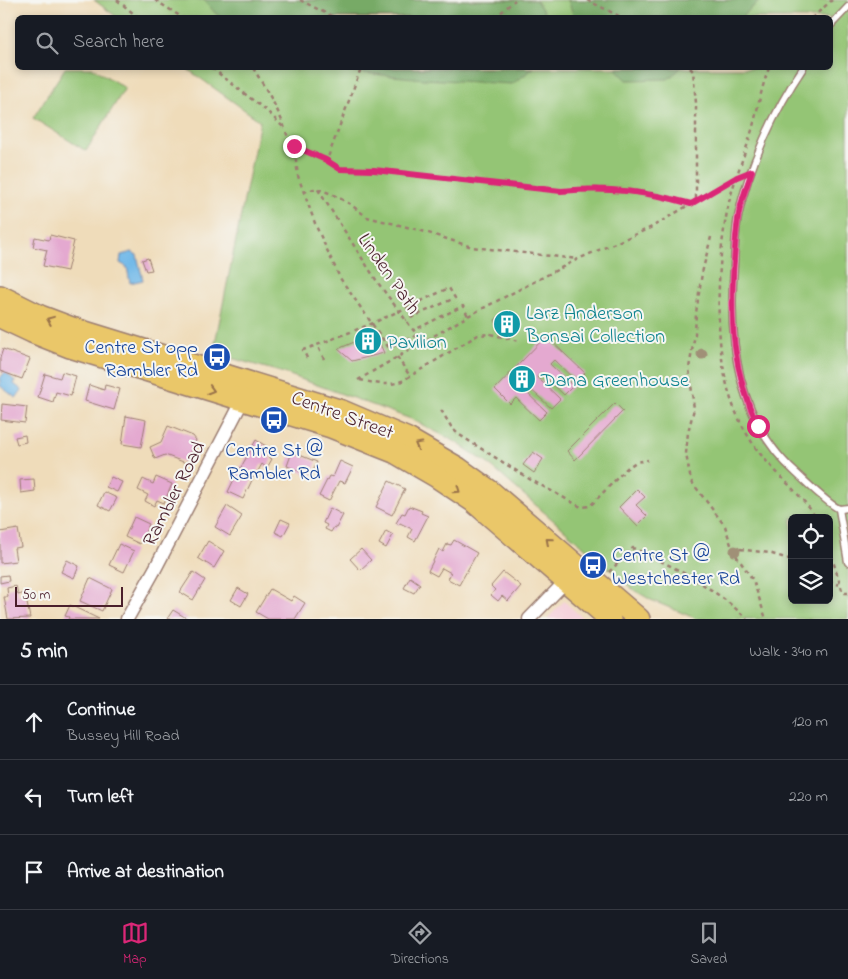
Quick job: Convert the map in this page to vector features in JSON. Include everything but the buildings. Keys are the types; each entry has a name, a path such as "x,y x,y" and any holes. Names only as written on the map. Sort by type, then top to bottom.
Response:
{"highway":[{"name":"Centre Street","path":"0,296 33,313 72,325 247,391 374,443 409,460 445,481 573,574 610,619"},
{"name":"Centre Street","path":"0,316 32,332 70,347 247,391"},
{"name":"Centre Street","path":"573,574 597,583 638,619"}],"street":[{"name":"Rambler Road","path":"127,619 247,391"},
{"path":"529,619 573,574"}],"lane":[{"path":"833,23 848,7"},
{"path":"802,70 775,118 752,171 738,218 733,281 732,322 734,347 742,389 758,426 781,458 839,509 848,562"},
{"path":"839,509 848,508"}],"path":[{"path":"117,0 134,15"},
{"path":"155,0 178,15"},
{"path":"300,0 329,15"},
{"path":"498,15 516,0"},
{"path":"587,0 617,15"},
{"path":"815,15 832,0"},
{"path":"215,70 260,105 285,129"},
{"name":"Linden Path","path":"254,70 275,106 290,146 294,146 298,176 316,226 340,278 389,348 417,335 357,252 317,188"},
{"path":"326,160 360,70"},
{"path":"692,70 696,103 696,200"},
{"path":"768,70 760,93 750,136 726,218 719,292 722,354 727,382 738,418 748,436 767,461 808,505 814,514"},
{"path":"294,146 326,160 340,169 383,171 561,191 593,188 636,191 691,204"},
{"path":"519,341 490,334 478,335 394,384 384,385 358,380 468,316 578,260 650,228 737,177 752,171"},
{"path":"304,192 317,188 350,204 367,217 399,224 472,247 578,260"},
{"path":"711,237 702,273 695,334 688,368 694,409 686,454 691,481 725,526 732,548 753,580 766,619"},
{"path":"307,358 304,350 316,344 400,312 449,288 455,298 406,320"},
{"path":"414,330 463,306 468,316"},
{"path":"316,344 324,359"},
{"path":"397,357 410,376"},
{"path":"441,410 458,434 531,480 581,507 590,506 627,468 636,462 648,460"},
{"path":"597,583 633,548 697,580 732,605 747,619"},
{"path":"732,548 788,559"},
{"path":"832,559 843,592 848,593"},
{"path":"833,582 840,585"}],"shaded area":[{"path":"564,601 584,619 547,619"}],"green space":[{"path":"94,0 848,0 848,619 697,619 651,600 634,590 487,463 454,441 411,419 284,373 213,353 260,121 189,70 833,70 833,15 114,15"},
{"path":"204,0 536,0 546,15 218,15"},
{"path":"568,0 761,0 744,15 573,15"},
{"path":"64,70 96,70 125,88 86,151 33,118"},
{"path":"332,70 531,70 512,84 424,79"},
{"path":"617,70 679,70 668,79 627,80"}],"water":[{"path":"132,252 137,255 143,280 130,283 127,267 120,263 121,255"},
{"path":"5,372 15,381 14,384 22,390 16,398 0,386 0,378"}],"place":[{"name":"Larz Anderson Bonsai Collection","path":"507,324"},
{"name":"Pavilion","path":"368,341"},
{"name":"Centre St opp Rambler Rd","path":"217,357"},
{"name":"Dana Greenhouse","path":"522,379"},
{"name":"Centre St @ Rambler Rd","path":"274,420"},
{"name":"Centre St @ Westchester Rd","path":"593,565"}],"route":[{"path":"294,146 326,160 340,169 374,170 561,191 593,188 636,191 691,204 737,177 752,171 738,218 732,322 734,347 742,389 758,426"}]}
